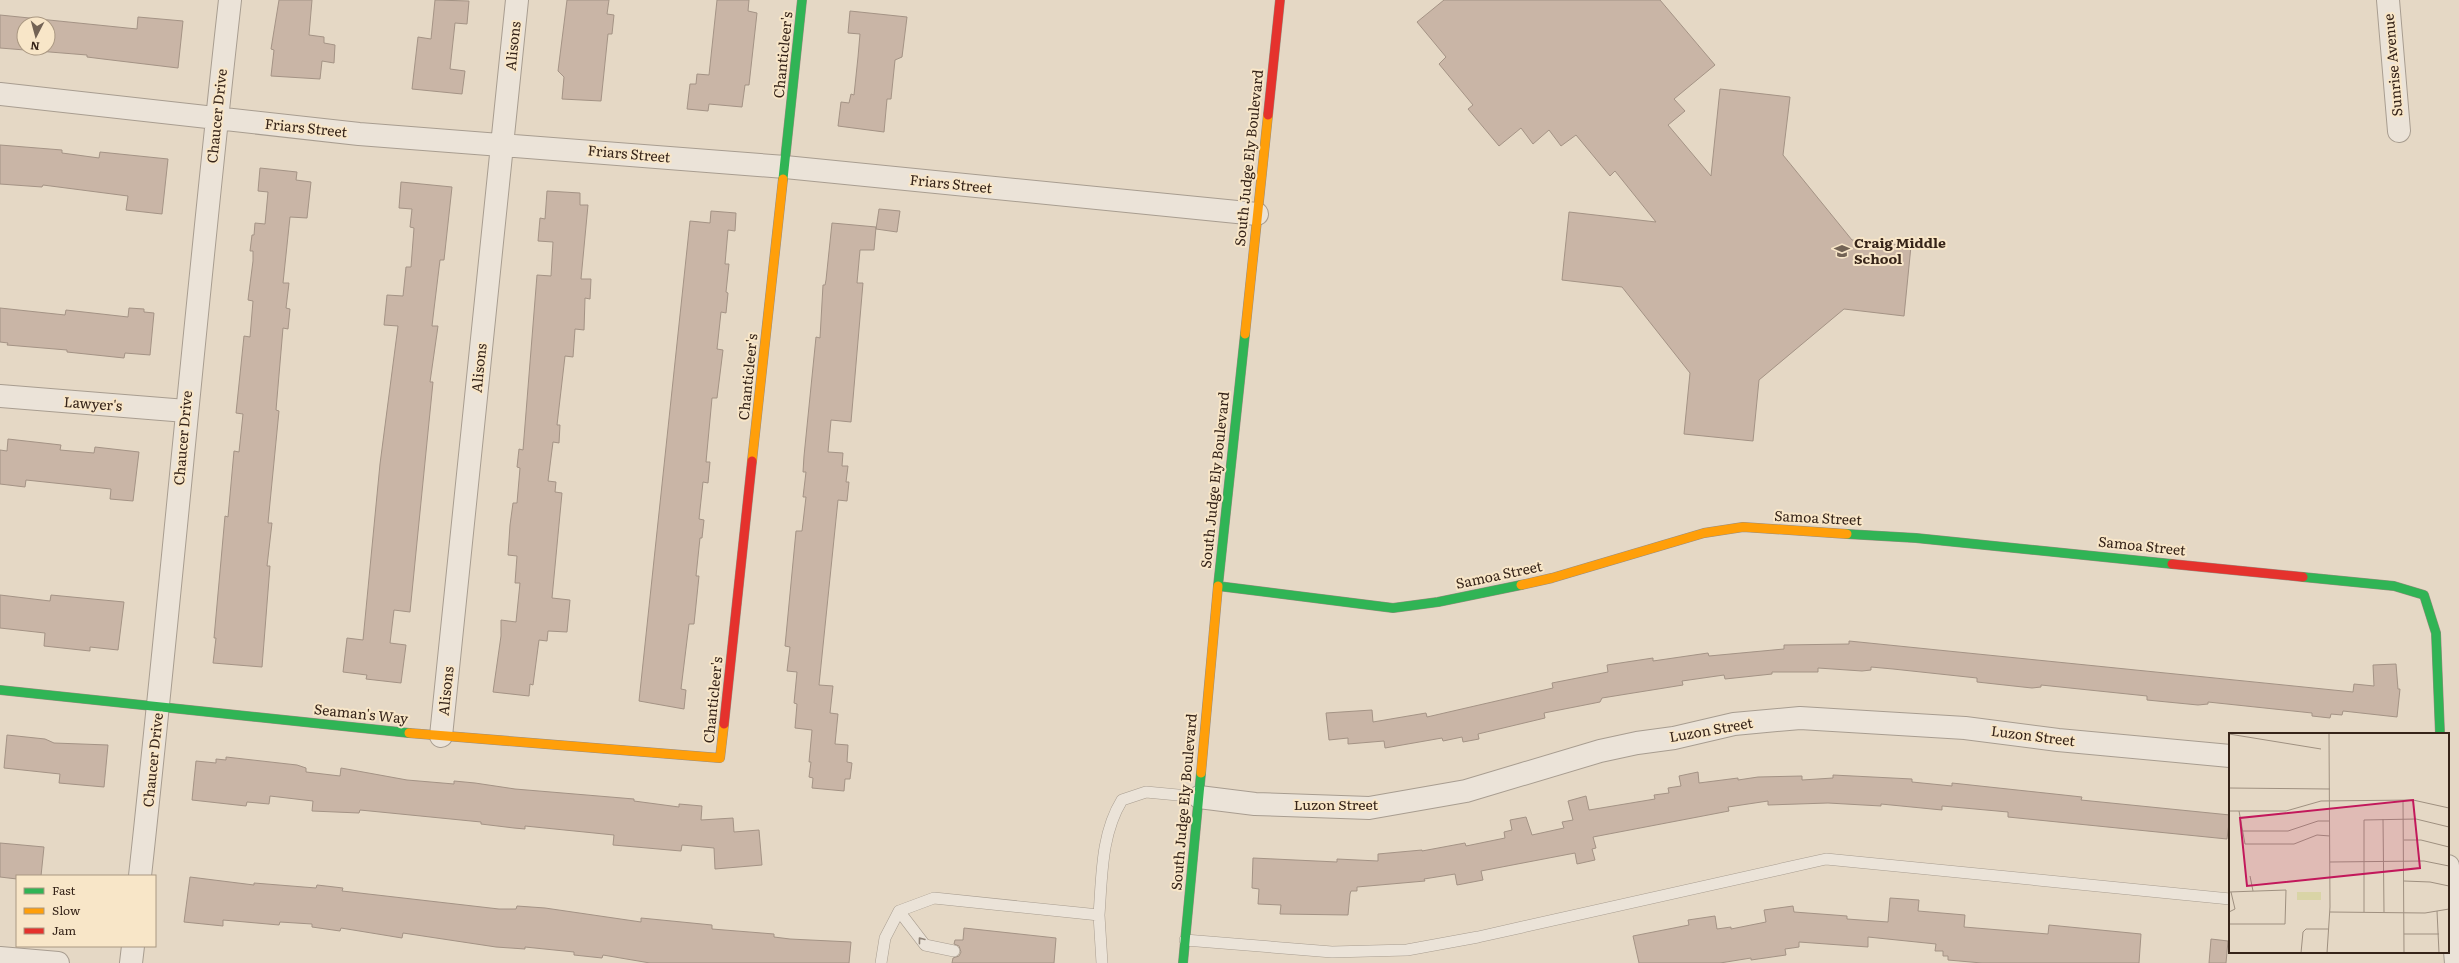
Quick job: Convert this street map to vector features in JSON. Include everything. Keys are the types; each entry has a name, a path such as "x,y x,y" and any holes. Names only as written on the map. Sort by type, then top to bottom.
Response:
{"street":[{"name":"Chaucer Drive","path":"140,875 159,707 186,411 216,119 230,0"},
{"name":"Alisons","path":"441,736 517,0"},
{"name":"Chanticleer's","path":"720,758 802,0"},
{"name":"South Judge Ely Boulevard","path":"1182,963 1218,586 1280,0"},
{"name":"Sunrise Avenue","path":"2388,0 2399,130"},
{"name":"Friars Street","path":"0,94 359,134 785,167 1258,214"},
{"name":"Lawyer's","path":"0,396 186,411"},
{"name":"Samoa Street","path":"1218,586 1393,608 1438,602 1552,578 1704,533 1742,527 1916,538 2394,586 2424,595 2436,633 2440,733"},
{"name":"Seaman's Way","path":"0,690 441,736 580,749 720,758"},
{"name":"Luzon Street","path":"1199,797 1255,804 1369,808 1466,791 1600,751 1637,743 1674,738 1734,724 1800,718 1965,728 2058,740 2229,756"},
{"path":"2449,893 2450,920 2456,963"},
{"path":"131,963 133,947"},
{"path":"0,958 58,963"}],"lane":[{"path":"1102,963 1099,915 1104,850 1114,813 1122,800 1146,792 1199,797"},
{"path":"1185,940 1332,952 1407,950 1478,937 1826,859 2229,899"},
{"path":"881,963 885,938 899,911 934,898 1099,915"},
{"path":"899,911 925,945 954,951"}],"building":[{"path":"279,0 312,0 309,35 324,37 324,43 335,45 334,63 322,61 320,79 271,76 274,50 271,49"},
{"path":"435,0 469,1 467,24 455,23 450,69 465,71 462,94 412,89 418,37 431,39"},
{"path":"567,0 609,0 607,14 614,15 612,34 608,34 601,101 562,99 564,77 558,71"},
{"path":"717,0 749,0 748,11 757,13 749,85 745,85 742,107 709,104 708,111 687,109 690,84 696,84 697,74 709,75"},
{"path":"1444,0 1660,0 1715,65 1674,99 1685,111 1668,125 1711,176 1720,89 1790,97 1783,155 1852,240 1911,246 1904,316 1844,309 1759,380 1753,441 1684,434 1690,373 1622,287 1562,280 1569,212 1656,222 1615,171 1610,176 1576,135 1561,146 1549,130 1533,144 1521,128 1499,146 1468,109 1473,105 1439,64 1446,57 1417,22"},
{"path":"850,11 907,17 902,57 895,60 891,99 887,99 884,132 838,126 841,102 849,103 851,94 854,95 858,57 860,34 848,33"},
{"path":"0,15 16,17 16,49 0,48"},
{"path":"138,17 183,21 178,68 87,57 87,55 56,53 56,21 137,29"},
{"path":"0,145 62,150 62,153 99,158 100,152 168,159 162,214 126,210 128,196 43,185 42,187 0,184"},
{"path":"260,168 297,172 296,180 311,182 307,218 290,217 283,283 289,283 286,308 290,309 288,329 283,328 276,410 279,411 268,523 272,523 267,566 270,566 262,667 213,663 225,516 228,517 234,451 239,452 243,414 236,413 244,336 250,337 253,301 248,300 253,251 250,251 255,223 265,224 268,192 258,191"},
{"path":"401,182 452,187 444,260 440,260 432,326 438,326 430,382 433,382 410,612 394,610 390,643 406,645 401,683 366,679 367,675 343,672 347,638 363,640 380,464 398,326 384,325 387,295 403,296 406,267 411,267 414,228 410,227 412,209 399,208"},
{"path":"547,191 580,193 580,205 588,205 581,279 591,279 590,299 585,298 584,330 575,329 573,357 565,356 557,425 560,425 559,443 553,442 548,481 556,482 555,492 562,493 552,598 570,600 567,632 548,631 547,641 539,640 533,685 530,684 529,696 493,692 501,636 501,620 516,622 520,583 515,583 517,556 508,555 510,525 513,503 517,503 520,468 517,467 519,449 523,450 537,275 551,276 553,242 538,241 540,218 545,219"},
{"path":"879,209 900,211 897,232 876,229"},
{"path":"711,211 736,213 735,231 728,230 725,264 729,264 726,292 728,293 726,313 721,312 717,349 723,350 717,398 712,398 706,462 710,462 708,483 703,482 699,519 704,520 702,538 700,538 696,576 699,576 694,624 689,624 681,689 686,690 684,709 639,701 690,221 710,223"},
{"path":"832,223 876,227 874,250 860,250 857,283 863,283 851,422 831,420 828,452 843,453 842,466 848,466 846,482 849,482 847,501 838,500 819,685 833,686 830,713 838,714 835,744 848,745 847,762 852,763 850,779 845,779 844,791 812,788 813,778 809,777 811,762 809,762 812,730 795,728 797,704 794,703 797,672 787,671 790,647 785,646 796,531 802,531 806,497 803,497 806,472 803,472 804,456 816,337 820,338 823,285 825,285 826,280"},
{"path":"0,308 65,315 66,310 128,317 129,308 144,309 144,312 154,313 150,355 125,353 124,358 67,352 67,350 7,345 8,343 0,342"},
{"path":"8,439 61,445 60,450 94,453 95,447 139,452 133,501 110,499 111,489 26,480 25,487 0,484 0,450 7,451"},
{"path":"0,595 50,601 51,595 124,602 118,650 90,647 90,651 44,646 45,633 0,628"},
{"path":"1849,641 2353,692 2354,684 2374,686 2373,665 2396,664 2398,689 2400,689 2397,717 2343,711 2342,715 2331,714 2330,718 2312,716 2312,713 2208,702 2208,704 2198,705 2147,700 2147,696 2041,685 2041,687 2032,688 1977,682 1977,678 1893,669 1871,667 1871,670 1862,671 1818,668 1818,672 1772,672 1772,674 1725,679 1724,675 1682,681 1683,685 1602,698 1600,702 1544,713 1545,718 1478,734 1479,739 1463,742 1462,737 1443,741 1442,738 1385,748 1384,741 1348,744 1348,738 1329,740 1326,713 1372,710 1373,722 1426,713 1427,717 1553,688 1552,683 1608,672 1607,665 1653,658 1653,661 1708,653 1709,656 1784,649 1784,645 1849,644"},
{"path":"7,735 45,739 54,743 108,745 104,787 59,783 60,774 4,768"},
{"path":"226,757 297,765 306,768 306,772 340,776 341,768 407,780 454,784 454,781 515,789 634,799 634,801 679,807 679,804 702,806 701,820 733,818 734,832 759,830 762,865 715,869 714,848 682,845 681,851 613,845 614,835 525,826 525,829 514,828 481,824 481,822 360,810 359,813 312,811 313,801 270,796 269,804 247,802 246,806 192,800 196,761 216,763 216,759 226,760"},
{"path":"1698,772 1699,783 1758,777 1802,776 1802,780 1833,778 1833,775 1912,779 1912,782 1952,786 1952,783 2082,797 2081,800 2229,815 2229,823 2227,839 2008,817 2008,812 1942,806 1942,810 1881,804 1881,806 1828,803 1768,805 1768,801 1728,807 1729,811 1593,837 1596,848 1592,849 1595,860 1577,864 1575,853 1481,871 1483,880 1457,885 1455,874 1424,879 1425,881 1357,887 1357,891 1351,891 1350,894 1348,915 1280,914 1281,905 1258,904 1259,889 1252,888 1253,858 1337,862 1337,859 1378,861 1378,854 1422,851 1465,843 1466,846 1505,838 1504,832 1512,830 1510,820 1526,817 1532,835 1564,828 1562,822 1573,820 1568,801 1586,796 1589,810 1655,799 1654,795 1669,793 1668,788 1681,786 1679,776"},
{"path":"0,843 44,847 41,875 16,875 16,879 0,877"},
{"path":"190,877 254,885 254,883 316,888 317,885 343,888 342,891 499,909 516,909 517,906 545,908 641,922 641,918 712,925 712,929 774,934 774,937 790,939 851,942 849,963 650,963 603,955 602,958 574,955 574,952 525,947 525,949 496,947 403,933 402,938 341,928 340,931 312,927 312,924 280,922 279,925 223,920 223,926 184,922"},
{"path":"1890,898 1919,900 1918,911 1965,915 1964,927 2048,934 2049,925 2141,934 2139,963 1982,963 1948,960 1948,956 1943,956 1943,951 1935,951 1936,944 1868,937 1868,947 1799,942 1799,947 1785,949 1786,955 1751,960 1751,958 1720,963 1639,963 1633,936 1689,925 1688,920 1715,916 1717,929 1731,927 1731,929 1766,922 1764,910 1793,906 1794,912 1847,916 1847,919 1888,922"},
{"path":"964,928 1056,938 1054,963 952,963 953,958 959,956 961,952 959,946 954,944 955,940 963,940"},
{"path":"2211,939 2228,941 2226,963 2209,963"}],"traffic: fast":[{"path":"783,179 802,0"},
{"path":"1218,586 1245,334"},
{"path":"1847,534 1916,538 2172,564"},
{"path":"2303,577 2394,586 2424,595 2436,633 2440,733"},
{"path":"1218,586 1393,608 1438,602 1521,585"},
{"path":"0,690 409,733"},
{"path":"1183,963 1201,773"}],"traffic: slow":[{"path":"1245,334 1268,115"},
{"path":"752,461 783,179"},
{"path":"1521,585 1552,578 1704,533 1743,527 1847,534"},
{"path":"1201,773 1218,586"},
{"path":"409,733 720,758 724,724"}],"traffic: jam":[{"path":"1268,115 1280,0"},
{"path":"724,724 752,461"},
{"path":"2172,564 2303,577"}],"place":[{"name":"Craig Middle School","path":"1842,251"}]}
